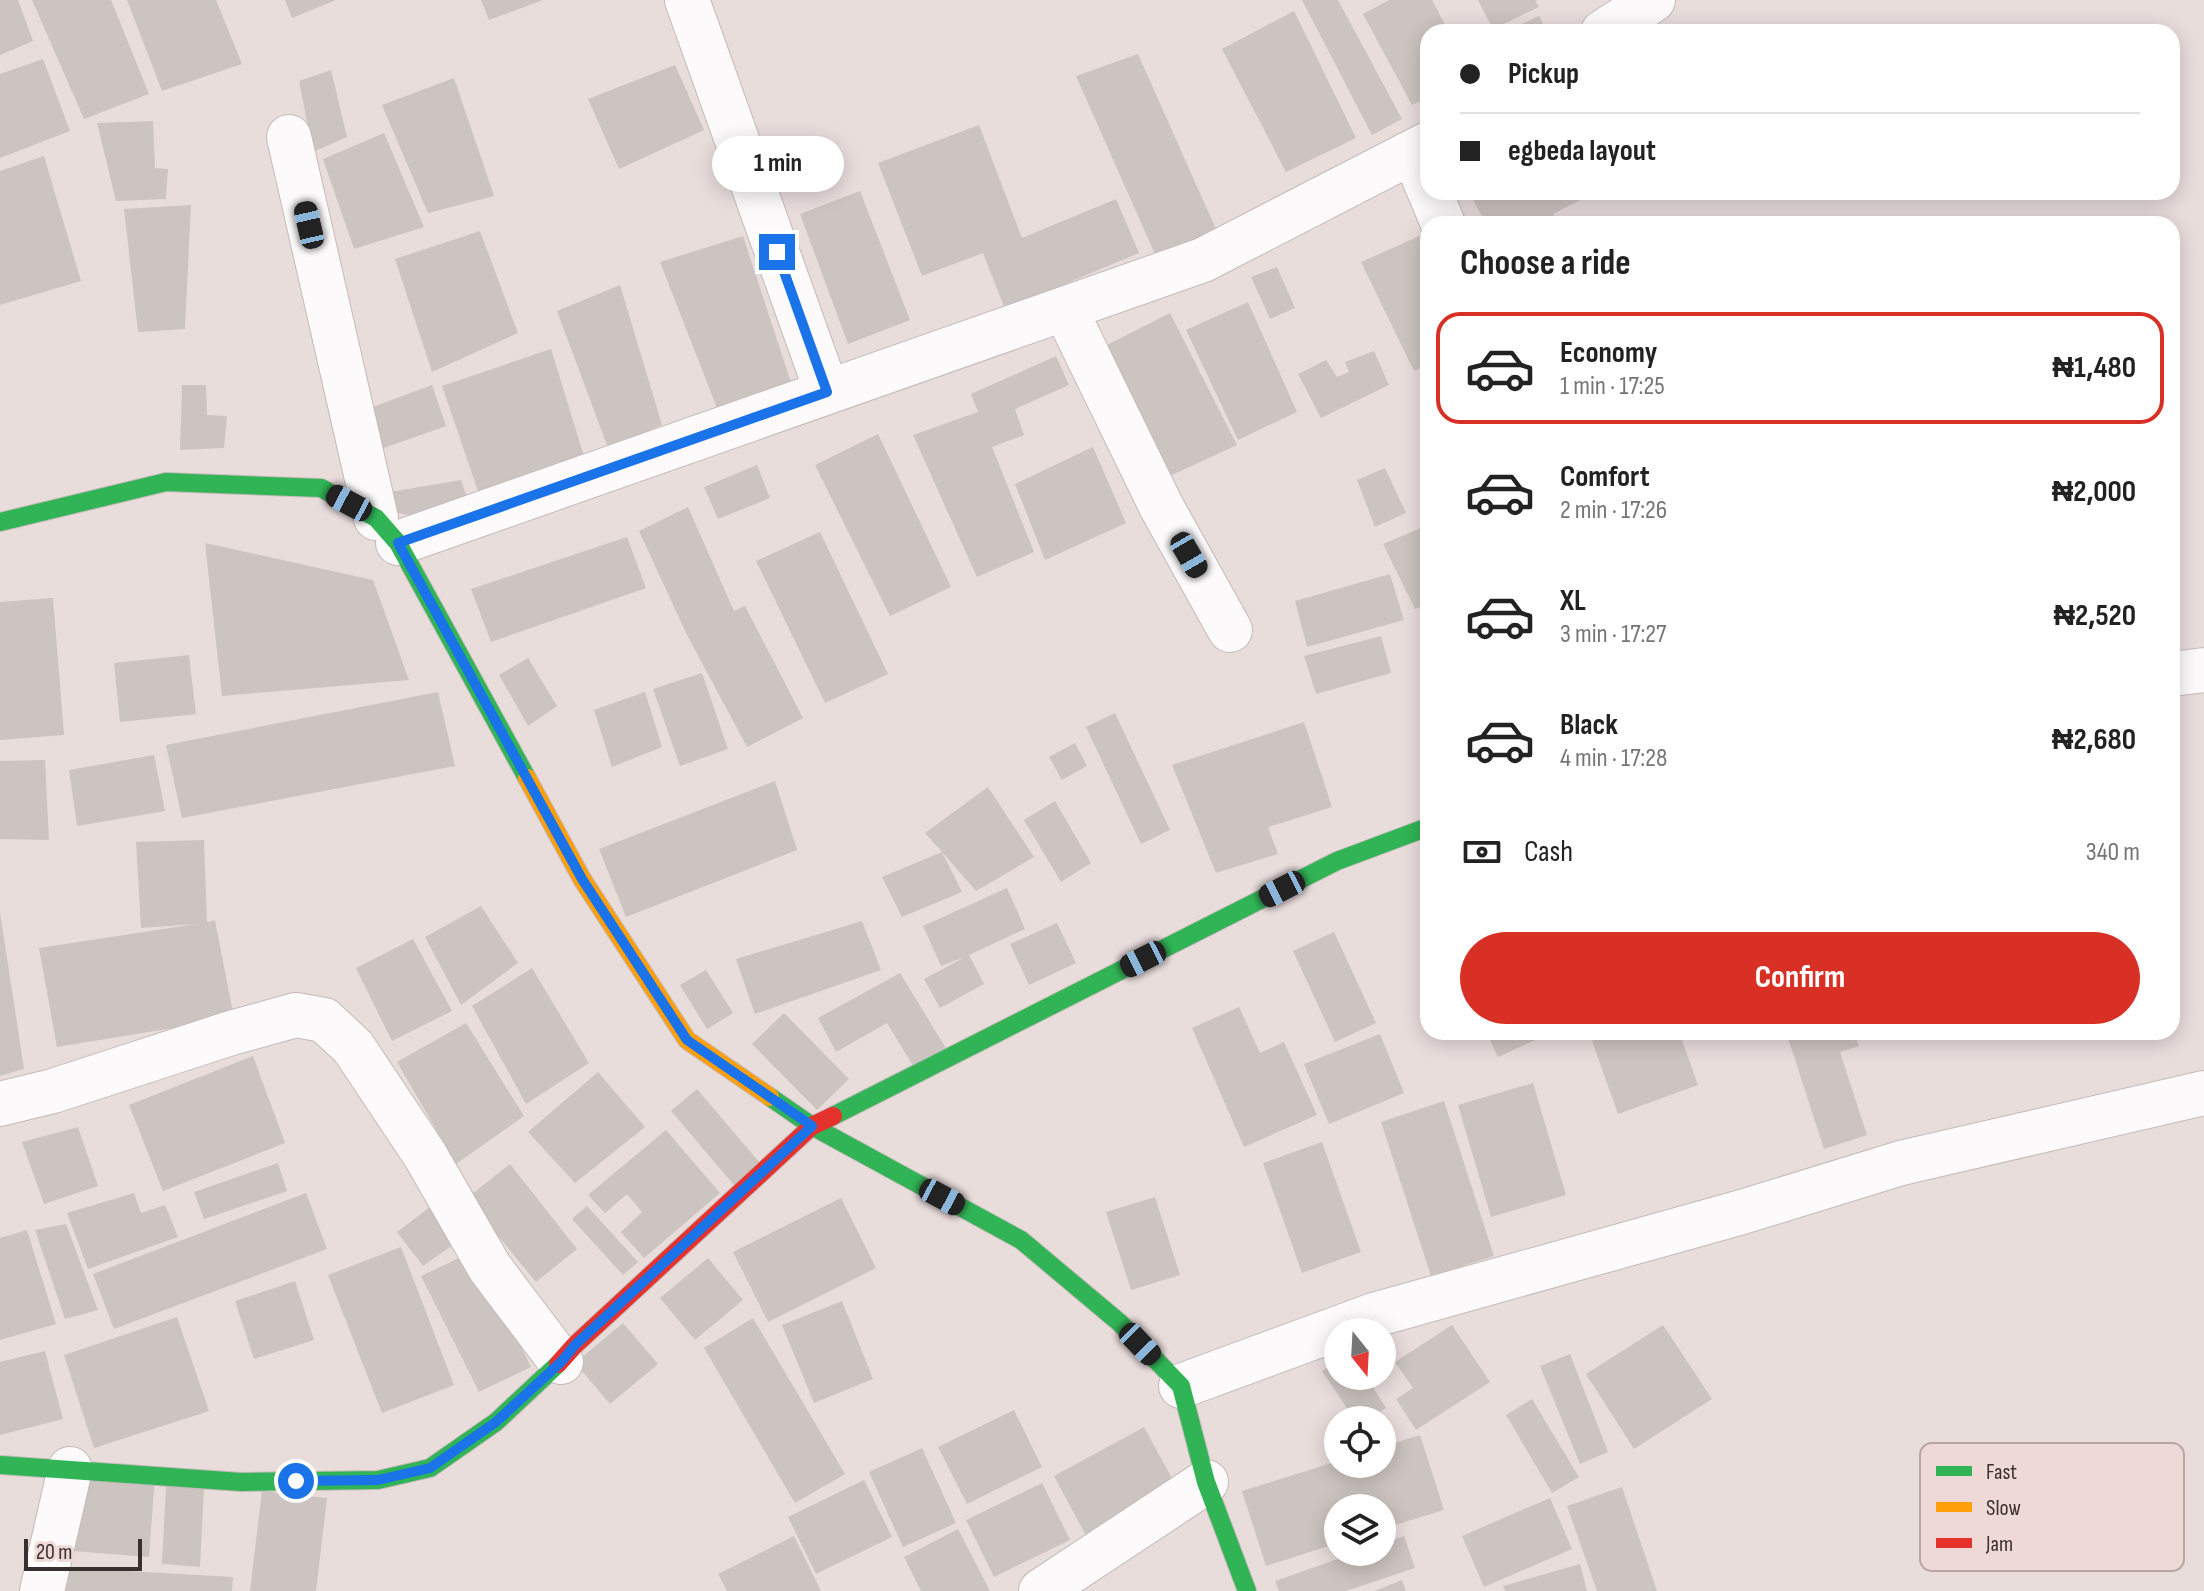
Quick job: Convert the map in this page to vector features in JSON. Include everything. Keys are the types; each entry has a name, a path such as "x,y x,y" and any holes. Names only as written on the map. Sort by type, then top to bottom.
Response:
{"street":[{"path":"687,0 827,392"},
{"path":"1616,24 1653,0"},
{"path":"289,137 387,530 582,879 687,1040 812,1126 1021,1240 1120,1323 1181,1386 1206,1482 1247,1591"},
{"path":"2,515 166,482 321,488 387,530 827,392 1203,260 1420,171"},
{"path":"1065,309 1161,506 1230,630"},
{"path":"2180,673 2204,670"},
{"path":"0,1465 241,1482 378,1480 430,1468 496,1422 812,1126 1337,861 1420,830"},
{"path":"0,1104 53,1091 296,1015 324,1020 353,1047 425,1155 490,1268 561,1362"},
{"path":"1181,1386 1374,1315 1683,1229 1901,1163 2204,1093"},
{"path":"42,1591 70,1469"},
{"path":"1041,1591 1206,1482"}],"building":[{"path":"0,0 18,0 33,41 0,55"},
{"path":"32,0 111,0 149,94 84,119"},
{"path":"127,0 216,0 242,64 162,91"},
{"path":"285,0 336,0 292,18"},
{"path":"481,0 543,0 489,20"},
{"path":"1302,0 1338,0 1402,119 1372,135"},
{"path":"1389,0 1432,0 1445,24 1420,24 1420,102 1412,105 1363,14"},
{"path":"1478,0 1535,0 1539,7 1503,24 1490,24"},
{"path":"1294,11 1356,138 1286,172 1222,49"},
{"path":"1539,16 1543,24 1522,24"},
{"path":"1138,54 1219,236 1158,261 1076,76"},
{"path":"43,59 70,131 0,158 0,74"},
{"path":"675,65 704,130 619,169 588,99"},
{"path":"331,70 347,137 313,152 299,81"},
{"path":"454,78 494,196 428,213 382,105"},
{"path":"153,121 155,168 168,169 166,199 116,201 97,123"},
{"path":"979,125 1022,238 1116,199 1139,253 1005,309 983,253 922,276 878,163"},
{"path":"384,133 424,227 354,249 323,159"},
{"path":"44,156 81,281 0,305 0,171"},
{"path":"860,191 910,320 848,344 800,214"},
{"path":"1473,200 1580,200 1554,216 1482,216"},
{"path":"191,205 185,329 138,332 124,209"},
{"path":"480,231 518,333 432,372 395,259"},
{"path":"743,236 796,398 724,426 660,262"},
{"path":"1420,236 1420,368 1414,371 1361,262"},
{"path":"1277,267 1295,308 1270,319 1251,277"},
{"path":"620,285 662,425 608,448 557,311"},
{"path":"1248,302 1297,412 1238,440 1186,330"},
{"path":"1170,313 1237,445 1161,480 1095,351"},
{"path":"551,349 587,466 481,500 442,386"},
{"path":"1374,351 1389,385 1321,418 1298,374 1326,360 1337,377 1349,372 1345,362"},
{"path":"1056,356 1069,385 1015,409 1024,435 992,447 1034,552 977,577 913,435 978,412 971,394"},
{"path":"182,385 206,385 207,415 227,416 224,448 180,450"},
{"path":"432,385 446,426 381,449 370,408"},
{"path":"878,434 951,587 890,616 815,465"},
{"path":"1093,447 1126,523 1045,560 1015,484"},
{"path":"757,465 770,498 718,519 704,487"},
{"path":"1385,468 1406,513 1375,527 1357,480"},
{"path":"461,480 470,506 424,519 387,510 384,493"},
{"path":"688,507 734,611 745,606 803,718 747,747 686,633 639,531"},
{"path":"1420,528 1420,607 1415,609 1383,544"},
{"path":"820,532 888,674 825,703 756,561"},
{"path":"627,537 646,588 491,642 471,589"},
{"path":"205,543 373,580 409,680 222,696"},
{"path":"1390,574 1404,620 1307,647 1295,601"},
{"path":"53,598 64,735 0,740 0,602"},
{"path":"1381,636 1391,673 1316,694 1304,656"},
{"path":"189,655 196,714 120,722 114,663"},
{"path":"528,658 557,706 528,726 499,675"},
{"path":"702,673 728,749 680,766 653,689"},
{"path":"438,692 455,766 182,818 166,745"},
{"path":"645,692 662,747 612,767 594,710"},
{"path":"1115,713 1170,830 1141,844 1086,727"},
{"path":"1304,722 1332,807 1268,827 1278,854 1216,873 1172,765"},
{"path":"1075,743 1087,766 1062,780 1049,757"},
{"path":"154,755 165,811 77,826 69,770"},
{"path":"45,760 49,840 0,839 0,761"},
{"path":"775,781 797,850 626,917 599,849"},
{"path":"988,787 1034,857 976,891 925,833"},
{"path":"1055,801 1091,863 1061,882 1024,820"},
{"path":"204,840 207,922 215,920 234,1018 57,1047 39,948 196,924 141,928 136,842"},
{"path":"942,852 962,892 902,917 882,877"},
{"path":"1007,888 1025,929 969,955 984,984 940,1008 924,979 965,957 941,966 923,926"},
{"path":"481,906 518,963 461,1005 425,937"},
{"path":"0,912 24,1069 0,1076"},
{"path":"862,921 881,970 755,1014 736,959"},
{"path":"1057,923 1076,963 1029,985 1010,944"},
{"path":"1334,932 1376,1023 1335,1042 1293,951"},
{"path":"413,939 452,1011 392,1041 356,968"},
{"path":"532,968 589,1063 526,1104 472,1006"},
{"path":"706,970 733,1013 707,1029 680,985"},
{"path":"900,973 947,1050 915,1069 887,1023 836,1052 818,1018"},
{"path":"1239,1007 1260,1053 1284,1042 1317,1115 1244,1147 1192,1028"},
{"path":"784,1013 849,1079 817,1110 752,1044"},
{"path":"466,1023 524,1116 456,1164 397,1062"},
{"path":"1380,1034 1404,1093 1329,1124 1304,1064"},
{"path":"1490,1040 1535,1040 1498,1057"},
{"path":"1682,1040 1698,1085 1618,1114 1592,1041"},
{"path":"1789,1040 1857,1040 1859,1046 1840,1052 1867,1135 1824,1149"},
{"path":"253,1056 285,1143 163,1191 129,1105"},
{"path":"598,1072 645,1127 575,1183 528,1132"},
{"path":"1533,1083 1566,1195 1491,1217 1458,1105"},
{"path":"697,1089 760,1163 734,1185 671,1111"},
{"path":"1444,1101 1494,1256 1431,1276 1381,1122"},
{"path":"78,1127 98,1186 44,1204 22,1142"},
{"path":"666,1130 720,1193 644,1258 621,1232 642,1212 627,1194 605,1213 588,1195"},
{"path":"1322,1142 1361,1252 1302,1273 1263,1163"},
{"path":"278,1163 287,1191 204,1219 194,1192"},
{"path":"510,1164 577,1249 536,1282 467,1198"},
{"path":"134,1193 141,1213 165,1205 178,1237 88,1269 67,1213"},
{"path":"306,1193 327,1249 114,1329 93,1274"},
{"path":"1155,1197 1180,1275 1131,1290 1106,1212"},
{"path":"841,1198 876,1268 768,1322 733,1252"},
{"path":"438,1201 464,1237 423,1266 397,1232"},
{"path":"587,1206 638,1262 623,1275 572,1219"},
{"path":"66,1224 98,1310 65,1319 35,1230"},
{"path":"27,1230 56,1324 0,1340 0,1238"},
{"path":"401,1247 454,1385 382,1413 328,1275"},
{"path":"474,1251 531,1367 479,1392 421,1276"},
{"path":"708,1258 743,1300 695,1340 660,1298"},
{"path":"295,1281 314,1340 254,1359 235,1301"},
{"path":"842,1301 873,1379 814,1403 782,1325"},
{"path":"177,1317 209,1411 94,1448 64,1355"},
{"path":"753,1318 845,1474 795,1503 704,1348"},
{"path":"623,1323 658,1364 610,1404 575,1363"},
{"path":"1452,1325 1490,1382 1416,1430 1396,1399 1413,1388 1396,1361"},
{"path":"1663,1325 1712,1399 1634,1449 1586,1374"},
{"path":"45,1351 63,1419 0,1435 0,1362"},
{"path":"1570,1354 1608,1452 1580,1464 1540,1366"},
{"path":"1335,1390 1375,1390 1385,1406 1346,1406"},
{"path":"1532,1399 1579,1477 1552,1493 1506,1415"},
{"path":"1014,1410 1042,1467 967,1504 938,1447"},
{"path":"1144,1427 1181,1495 1090,1543 1054,1476"},
{"path":"1420,1435 1444,1510 1396,1525 1396,1494 1324,1494 1324,1547 1266,1566 1242,1491 1324,1465 1324,1478 1396,1478 1396,1443"},
{"path":"922,1448 956,1523 903,1547 869,1472"},
{"path":"78,1470 155,1476 149,1557 72,1551"},
{"path":"864,1480 892,1537 816,1574 788,1517"},
{"path":"1042,1483 1070,1540 994,1577 966,1520"},
{"path":"166,1486 204,1488 200,1567 162,1564"},
{"path":"1622,1487 1657,1591 1597,1591 1567,1506"},
{"path":"262,1491 327,1498 316,1591 250,1591"},
{"path":"1550,1498 1572,1549 1484,1587 1462,1536"},
{"path":"958,1529 990,1591 921,1591 904,1557"},
{"path":"794,1536 821,1591 727,1591 718,1574"},
{"path":"1404,1536 1415,1568 1346,1591 1279,1591 1275,1581 1324,1564 1396,1566 1396,1539"},
{"path":"1580,1564 1587,1591 1505,1591 1503,1586"},
{"path":"57,1567 233,1577 232,1591 56,1591"},
{"path":"1402,1580 1406,1591 1374,1591"}],"traffic: fast":[{"path":"0,522 166,482 321,488 376,518 398,543 527,778"},
{"path":"833,1116 1337,861 1420,830"},
{"path":"770,1097 812,1126 1021,1240 1120,1323 1181,1386 1206,1482 1247,1591"},
{"path":"0,1465 241,1482 378,1480 430,1468 496,1422 558,1364"}],"traffic: slow":[{"path":"527,778 582,879 687,1040 770,1097"}],"traffic: jam":[{"path":"558,1364 812,1126 833,1116"}],"route":[{"path":"296,1481 378,1480 430,1468 496,1422 812,1126 687,1040 582,879 398,543 827,392 777,252"}]}
